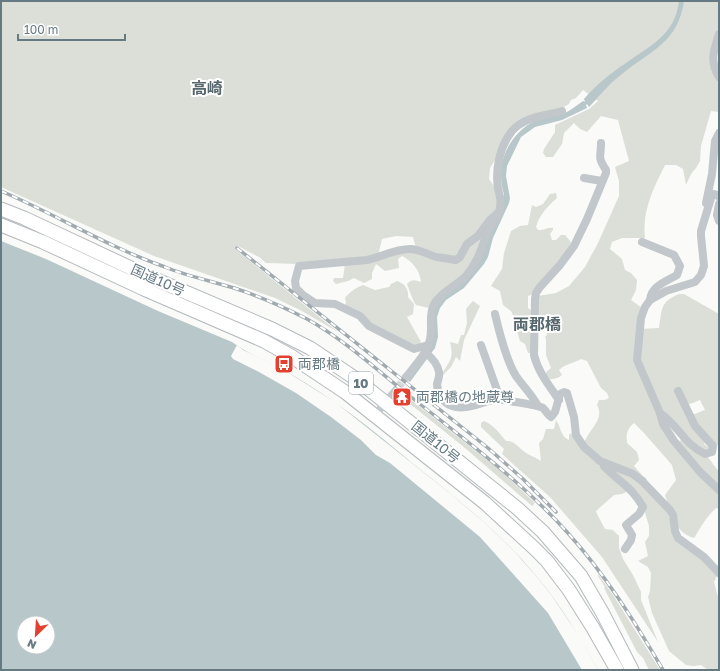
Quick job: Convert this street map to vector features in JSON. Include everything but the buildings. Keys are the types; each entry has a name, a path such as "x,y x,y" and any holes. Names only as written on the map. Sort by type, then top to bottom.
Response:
{"highway":[{"name":"国道10号","path":"1,209 24,218 150,277 293,339 341,368 517,508 543,532 581,576 602,612 632,670"},
{"name":"国道10号","path":"1,225 43,242 144,289 264,341 315,371 345,392 485,503 543,557 569,590 617,670"}],"street":[{"path":"719,34 712,59 713,65 719,77"},
{"path":"406,378 427,352 430,338 430,315 434,305 441,295 466,276 477,261 488,232 499,212 501,205 498,185 498,166 509,136 525,121 562,111"},
{"path":"707,212 706,200 712,174 715,141 719,133"},
{"path":"559,400 539,371 534,355 535,299 540,287 560,266 576,241 587,219 606,170 599,158 601,143"},
{"path":"584,178 602,181"},
{"path":"719,197 713,194 701,236 704,266 701,275 695,282 666,292 650,300 645,307 641,318 637,360 660,413 663,424 674,441 700,472 719,490"},
{"path":"719,204 717,215 719,221"},
{"path":"499,212 490,220 475,239 467,244 460,257 456,260 437,257 415,249 408,249 367,260 299,266 295,281 296,288 311,301 317,304 335,304 360,316 369,326 414,349 427,352 438,368 438,391 444,400 452,406 465,407 498,400 508,400 530,406 538,406 544,409 551,417 555,412 560,394 564,392 567,393 574,417 576,435 584,447 606,468 626,484 635,495 642,508 639,514 626,525 632,535 631,540 625,549"},
{"path":"642,242 674,255 680,266 677,275 659,285 650,294 650,300"},
{"path":"495,314 501,337 515,375 538,406"},
{"path":"481,345 497,390 498,400"},
{"path":"375,415 397,390"},
{"path":"660,413 667,418 692,446 705,454 712,452 714,446 695,426 678,391"},
{"path":"600,461 633,474 642,481 670,510 678,538 704,557 719,573"}],"shaded area":[{"path":"1,1 719,1 719,25 711,54 719,80 719,112 711,111 701,146 700,161 691,174 686,185 683,169 676,165 665,165 649,200 645,219 645,238 622,238 612,242 610,249 622,259 625,270 631,273 637,280 636,290 631,300 642,308 635,359 657,413 719,493 719,509 716,508 709,515 694,538 687,535 677,526 674,521 665,495 676,480 672,465 634,423 628,432 627,443 637,452 639,460 634,466 647,480 601,459 584,445 599,416 597,405 599,400 609,398 607,393 601,388 587,361 581,359 564,366 559,370 562,375 557,378 549,379 546,375 546,372 551,368 546,355 545,337 547,335 545,323 537,321 538,296 556,293 569,286 585,267 598,243 619,196 619,181 615,167 629,161 618,120 601,116 587,132 580,129 574,123 564,133 562,144 553,157 546,157 543,153 555,132 555,125 589,109 598,101 583,90 576,98 571,100 569,104 562,108 521,121 490,168 489,179 498,192 497,211 458,258 416,248 413,237 396,236 382,239 378,256 298,264 266,263 259,257 238,246 236,250 338,332 300,310 275,298 154,256 1,187"},
{"path":"679,1 684,1 681,15 676,27 669,36 662,44 614,81 589,107 587,104 587,108 562,120 535,127 521,137 507,166 506,176 510,198 509,203 493,238 488,257 464,288 446,300 440,308 437,317 438,337 435,348 410,382 407,380 431,348 435,306 466,278 503,197 504,194 501,180 501,168 506,151 515,137 521,130 535,121 565,113 583,101 585,102 584,99 604,80 653,44 667,31 677,13"},
{"path":"556,193 557,198 547,208 536,227 538,230 553,228 550,234 552,240 556,240 561,235 565,235 571,242 569,248 533,294 528,296 528,308 532,311 531,353 528,353 525,344 520,341 514,322 515,319 511,311 503,305 500,291 491,286 502,269 504,253 511,231 520,226 528,225 532,205 536,207 543,204 550,194"},
{"path":"482,236 470,268 429,308 416,305 413,300 407,284 413,280 421,282 419,274 415,266 402,256 398,259 399,268 385,271 376,264 372,273 372,279 364,283 354,278 336,284 333,281 334,278 343,278 345,264 411,250 454,261 467,246"},
{"path":"1,241 46,259 158,311 232,342 322,393 374,431 461,503 493,531 523,561 562,610 598,670 1,670"},
{"path":"397,281 406,287 408,297 414,304 413,314 407,317 421,342 416,347 370,324 345,308 345,298 358,287 363,285 375,290 389,287"},
{"path":"679,294 684,294 719,314 719,446 707,437 692,415 705,410 700,400 690,404 685,403 705,441 704,444 708,447 710,445 712,449 703,451 660,407 643,370 639,353 641,329 659,328 665,303"},
{"path":"473,301 480,306 464,340 460,361 456,357 451,367 442,376 450,361 452,351 450,342 458,344 461,335 464,335 467,323 466,309"},
{"path":"406,396 501,471 535,503 532,506 465,448 404,399"},
{"path":"556,420 562,434 566,438 569,440 569,435 571,433 573,434 627,488 626,492 614,495 596,511 605,529 613,530 619,536 619,548 623,559 641,592 641,600 658,642 602,557 550,497 502,454 504,449 481,427 481,423 484,421 488,423 506,441 515,443 526,453 541,461 539,443 543,439 546,429 554,429"},
{"path":"682,439 707,456 719,472 719,487 678,443"},
{"path":"605,465 632,476 668,512 673,531 718,574 714,582 719,601 719,670 708,670 701,665 686,665 669,651 652,613 648,597 650,591 651,573 648,567 638,561 648,556 645,542 649,536 649,526 644,509"},
{"path":"598,574 613,595 660,670 649,670 643,658 637,652"}],"pier":[{"path":"237,345 243,350 284,370 335,402 486,524 513,550 552,596 579,636 598,670 582,670 548,613 480,537 390,463 376,455 361,440 331,417 296,393 233,359 231,356"}],"tunnel":[{"path":"397,389 406,377"}],"railway":[{"path":"1,191 144,259 182,273 243,291 271,302 307,319 335,336 512,478 549,513 581,548 607,581 642,634 663,670"},
{"path":"237,248 488,448 523,479 556,512"}],"place":[{"name":"両郡橋","path":"284,364"},
{"name":"両郡橋の地蔵尊","path":"402,397"}],"district":[{"name":"高崎","path":"207,88"},
{"name":"両郡橋","path":"537,324"}]}
